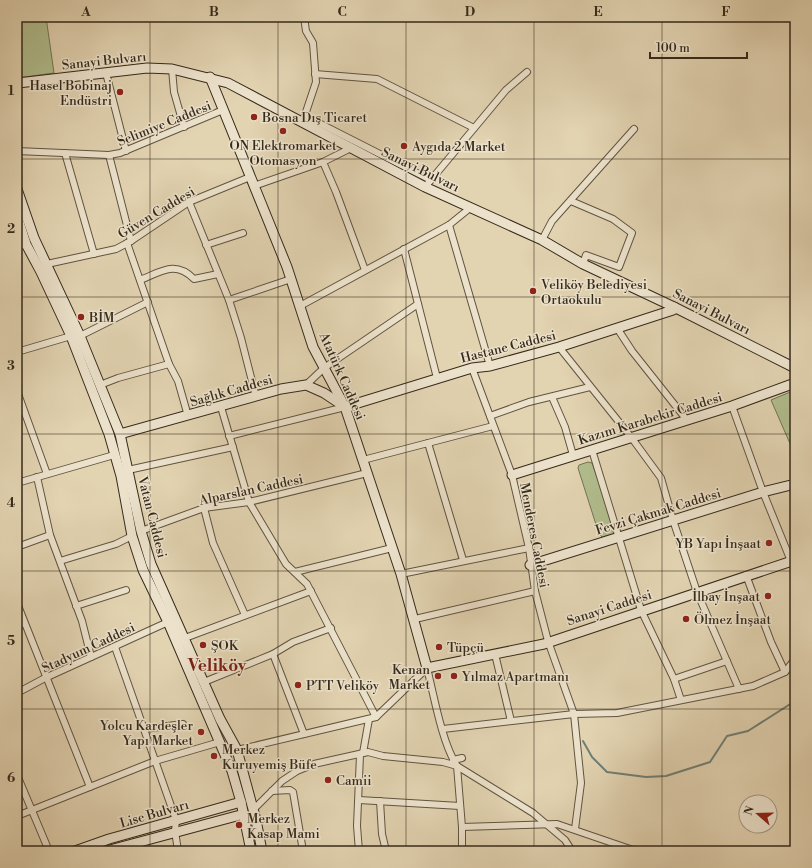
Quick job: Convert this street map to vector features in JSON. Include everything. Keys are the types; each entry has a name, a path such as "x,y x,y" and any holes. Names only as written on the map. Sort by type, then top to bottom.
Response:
{"street":[{"path":"304,17 306,31 313,43 316,82 304,119 431,180"},
{"name":"Sanayi Bulvarı","path":"17,84 147,68 172,69 210,77 228,83 304,119 351,148 425,187 542,240 583,264 611,276 795,368"},
{"path":"172,69 174,92 184,127"},
{"path":"425,187 506,90 527,72"},
{"path":"106,73 126,151"},
{"path":"315,74 377,79 474,128"},
{"name":"Atatürk Caddesi","path":"210,77 291,279 313,347 345,407 401,574 415,619 427,668"},
{"name":"Selimiye Caddesi","path":"17,151 109,155 126,151 223,110"},
{"path":"542,240 552,221 634,129"},
{"path":"254,186 323,162 351,148"},
{"path":"65,153 94,254"},
{"path":"109,155 129,242 140,280 169,364 178,381 188,416"},
{"path":"323,162 336,192 365,270"},
{"name":"Güven Caddesi","path":"47,264 116,249 189,202 250,177"},
{"name":"Vatan Caddesi","path":"17,189 34,238 47,264 76,336 121,476 132,536 143,570 168,622 232,771 244,814 251,851"},
{"path":"571,201 613,219 632,233 619,267 586,255 583,264"},
{"path":"189,202 229,300 241,338 256,397"},
{"path":"300,306 449,225 470,208"},
{"name":"Vatan Caddesi","path":"17,216 26,244 76,336 100,385 121,438 141,531 151,564 220,719 237,750 262,851"},
{"path":"449,225 490,366"},
{"path":"206,245 243,233"},
{"path":"17,247 26,244"},
{"path":"404,249 437,378"},
{"path":"611,276 615,266"},
{"path":"140,280 172,268 186,272 194,279 218,274"},
{"path":"229,300 291,279"},
{"path":"17,352 76,336 148,302"},
{"path":"345,407 324,393 306,385 324,368 418,304"},
{"name":"Hastane Caddesi","path":"345,407 472,368 490,366 559,347 673,310 674,307"},
{"path":"617,328 632,351 686,419"},
{"path":"559,347 631,437 661,478 673,520 697,592 739,689"},
{"path":"100,385 118,378 169,364"},
{"name":"Menderes Caddesi","path":"472,368 512,474 529,548 530,565 535,591 548,641 574,714 581,783 575,829"},
{"name":"Kazım Karabekir Caddesi","path":"512,474 732,406 795,383"},
{"name":"Sağlık Caddesi","path":"112,445 121,438 188,416 281,389 306,385"},
{"path":"490,416 590,387"},
{"path":"17,390 47,474"},
{"path":"552,397 565,427 573,455"},
{"path":"732,406 763,492 793,560 795,571"},
{"path":"221,407 249,502 286,564 307,584 311,590 331,628 372,718 361,754 357,826 359,851"},
{"path":"229,436 345,407"},
{"path":"363,460 493,426"},
{"path":"428,443 463,560"},
{"path":"128,470 233,447"},
{"path":"592,450 641,610 674,679 681,700"},
{"path":"17,483 114,455"},
{"name":"Alparslan Caddesi","path":"141,531 204,508 249,502 367,473"},
{"path":"37,477 50,535 76,606 91,657"},
{"name":"Fevzi Çakmak Caddesi","path":"530,565 763,492 795,484"},
{"path":"204,508 213,542 245,614"},
{"path":"17,547 50,535"},
{"path":"60,561 116,544 132,536"},
{"path":"295,572 392,548"},
{"path":"401,574 463,560 529,548"},
{"name":"Sanayi Caddesi","path":"427,668 544,644 548,641 793,560"},
{"path":"746,575 771,642 785,672"},
{"path":"76,606 126,590"},
{"path":"185,638 311,590"},
{"path":"415,619 535,591"},
{"path":"17,603 45,678 60,710 90,787"},
{"name":"Stadyum Caddesi","path":"17,693 45,678 168,622"},
{"path":"17,626 24,623"},
{"path":"204,682 273,654 293,642 331,628"},
{"path":"115,647 176,820 175,831 178,851"},
{"path":"273,654 304,734"},
{"path":"495,654 511,721"},
{"path":"443,729 574,714 617,713 739,689 753,686 785,672 795,659"},
{"path":"674,679 727,661"},
{"path":"237,750 372,718 427,668 443,729 453,760 457,766 462,827 462,851"},
{"path":"144,729 183,724"},
{"path":"17,816 155,761 220,742"},
{"path":"253,810 282,781 297,771 308,766 368,752 383,756 443,762 457,766 515,801 548,825 573,850"},
{"path":"453,760 462,758"},
{"path":"17,775 49,851"},
{"path":"272,791 290,790 293,792 303,851"},
{"path":"359,800 460,806"},
{"path":"380,801 382,834 386,851"},
{"name":"Lise Bulvarı","path":"75,851 241,802"},
{"name":"Lise Bulvarı","path":"110,850 175,831 244,814"},
{"path":"462,827 557,824 636,851"},
{"path":"105,841 110,850"}],"green space":[{"path":"17,17 46,17 54,73 17,78"},
{"path":"795,390 795,455 771,400"},
{"path":"588,462 592,463 616,530 614,534 602,537 599,534 578,468 579,465"}],"waterway":[{"path":"583,741 592,757 607,772 646,777 666,776 710,762 727,736 748,731 795,701"}],"place":[{"name":"Hasel Bobinaj Endüstri","path":"120,92"},
{"name":"Bosna Dış Ticaret","path":"254,117"},
{"name":"ON Elektromarket Otomasyon","path":"283,131"},
{"name":"Aygıda 2 Market","path":"404,146"},
{"name":"Veliköy Belediyesi Ortaokulu","path":"533,291"},
{"name":"BİM","path":"81,317"},
{"name":"YB Yapı İnşaat","path":"769,543"},
{"name":"İlbay İnşaat","path":"768,596"},
{"name":"Ölmez İnşaat","path":"686,619"},
{"name":"ŞOK","path":"203,645"},
{"name":"Tüpçü","path":"439,647"},
{"name":"Kenan Market","path":"438,676"},
{"name":"Yılmaz Apartmanı","path":"454,676"},
{"name":"PTT Veliköy","path":"298,685"},
{"name":"Yolcu Kardeşler Yapı Market","path":"201,732"},
{"name":"Merkez Kuruyemiş Büfe","path":"214,756"},
{"name":"Camii","path":"328,780"},
{"name":"Merkez Kasap Mami","path":"239,825"}],"district":[{"name":"Veliköy","path":"217,665"}]}
